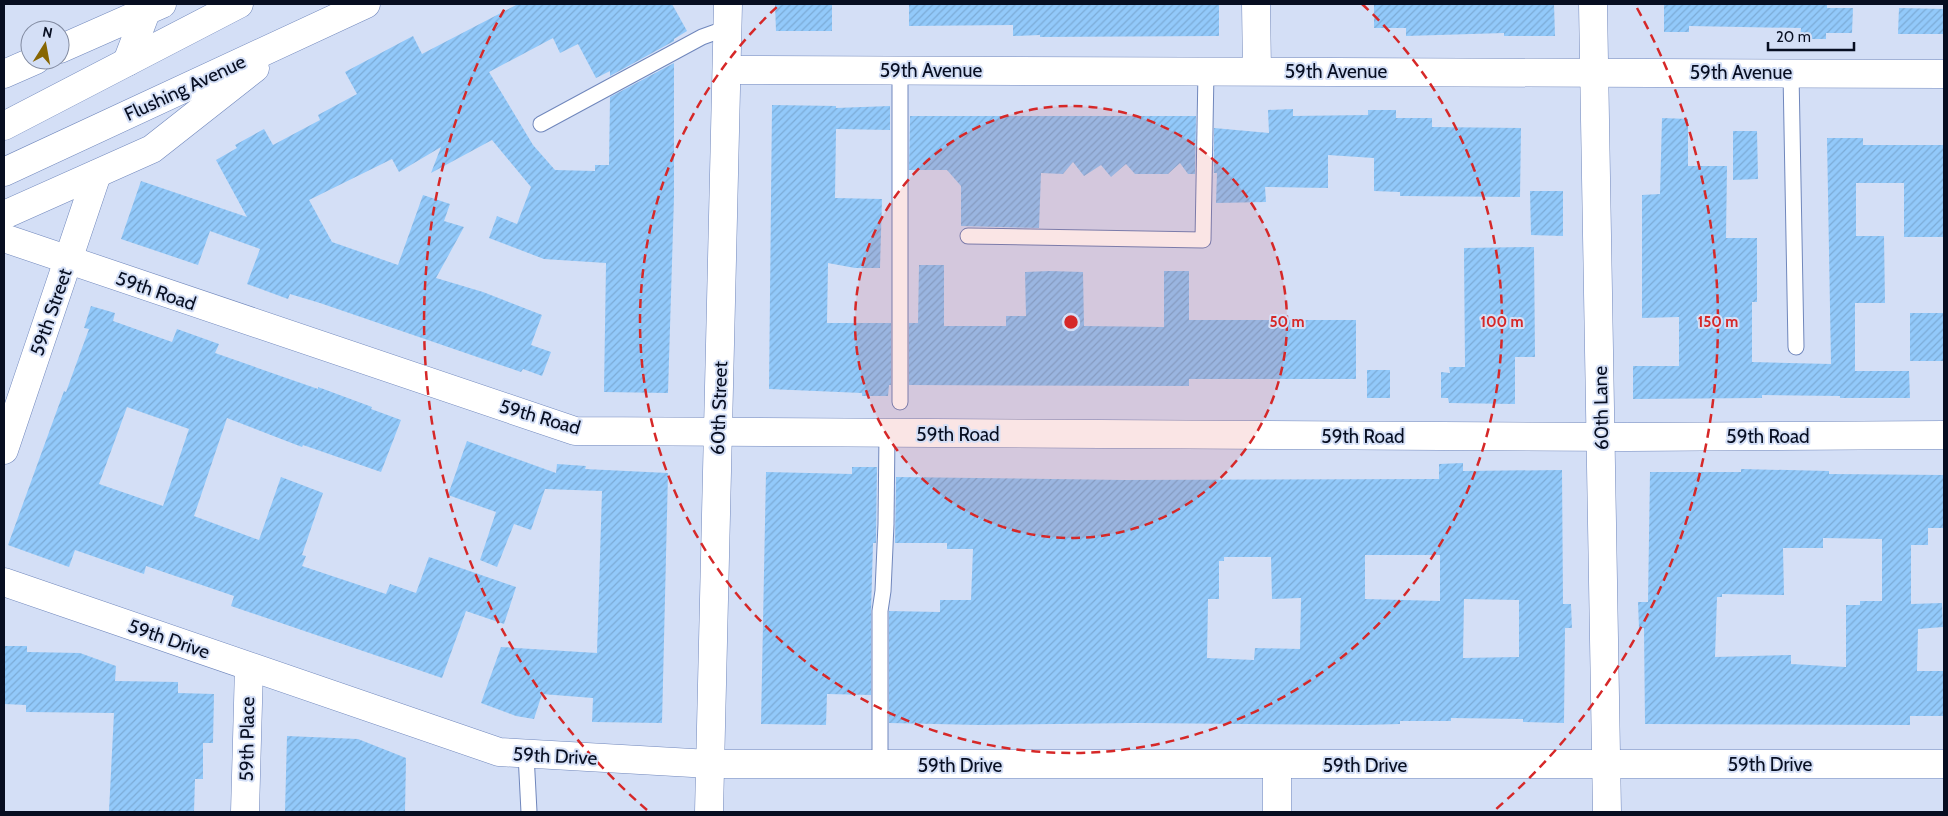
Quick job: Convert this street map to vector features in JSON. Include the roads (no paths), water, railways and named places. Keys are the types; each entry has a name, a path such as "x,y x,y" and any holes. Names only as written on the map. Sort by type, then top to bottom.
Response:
{"street":[{"path":"4,126 239,4"},
{"name":"Flushing Avenue","path":"4,172 366,4"},
{"path":"1256,4 1257,71"},
{"name":"60th Lane","path":"1593,4 1607,812"},
{"path":"127,62 153,6"},
{"path":"70,44 153,6"},
{"name":"60th Street","path":"709,812 728,16"},
{"path":"4,215 152,149 293,38"},
{"path":"4,74 20,67"},
{"name":"59th Avenue","path":"727,70 1944,74"},
{"name":"59th Street","path":"4,450 97,174"},
{"name":"59th Road","path":"4,238 575,431 887,434 1944,435"},
{"name":"59th Drive","path":"4,582 499,752 710,764 1944,764"},
{"name":"59th Place","path":"245,812 249,667"},
{"path":"1944,764 1944,776"},
{"path":"1277,765 1277,812"}],"lane":[{"path":"541,124 702,37 728,16"},
{"path":"900,70 900,402"},
{"path":"968,236 1203,240 1206,71"},
{"path":"1790,73 1796,347"},
{"path":"880,764 880,610 886,534 887,434"},
{"path":"526,754 529,812"}]}
